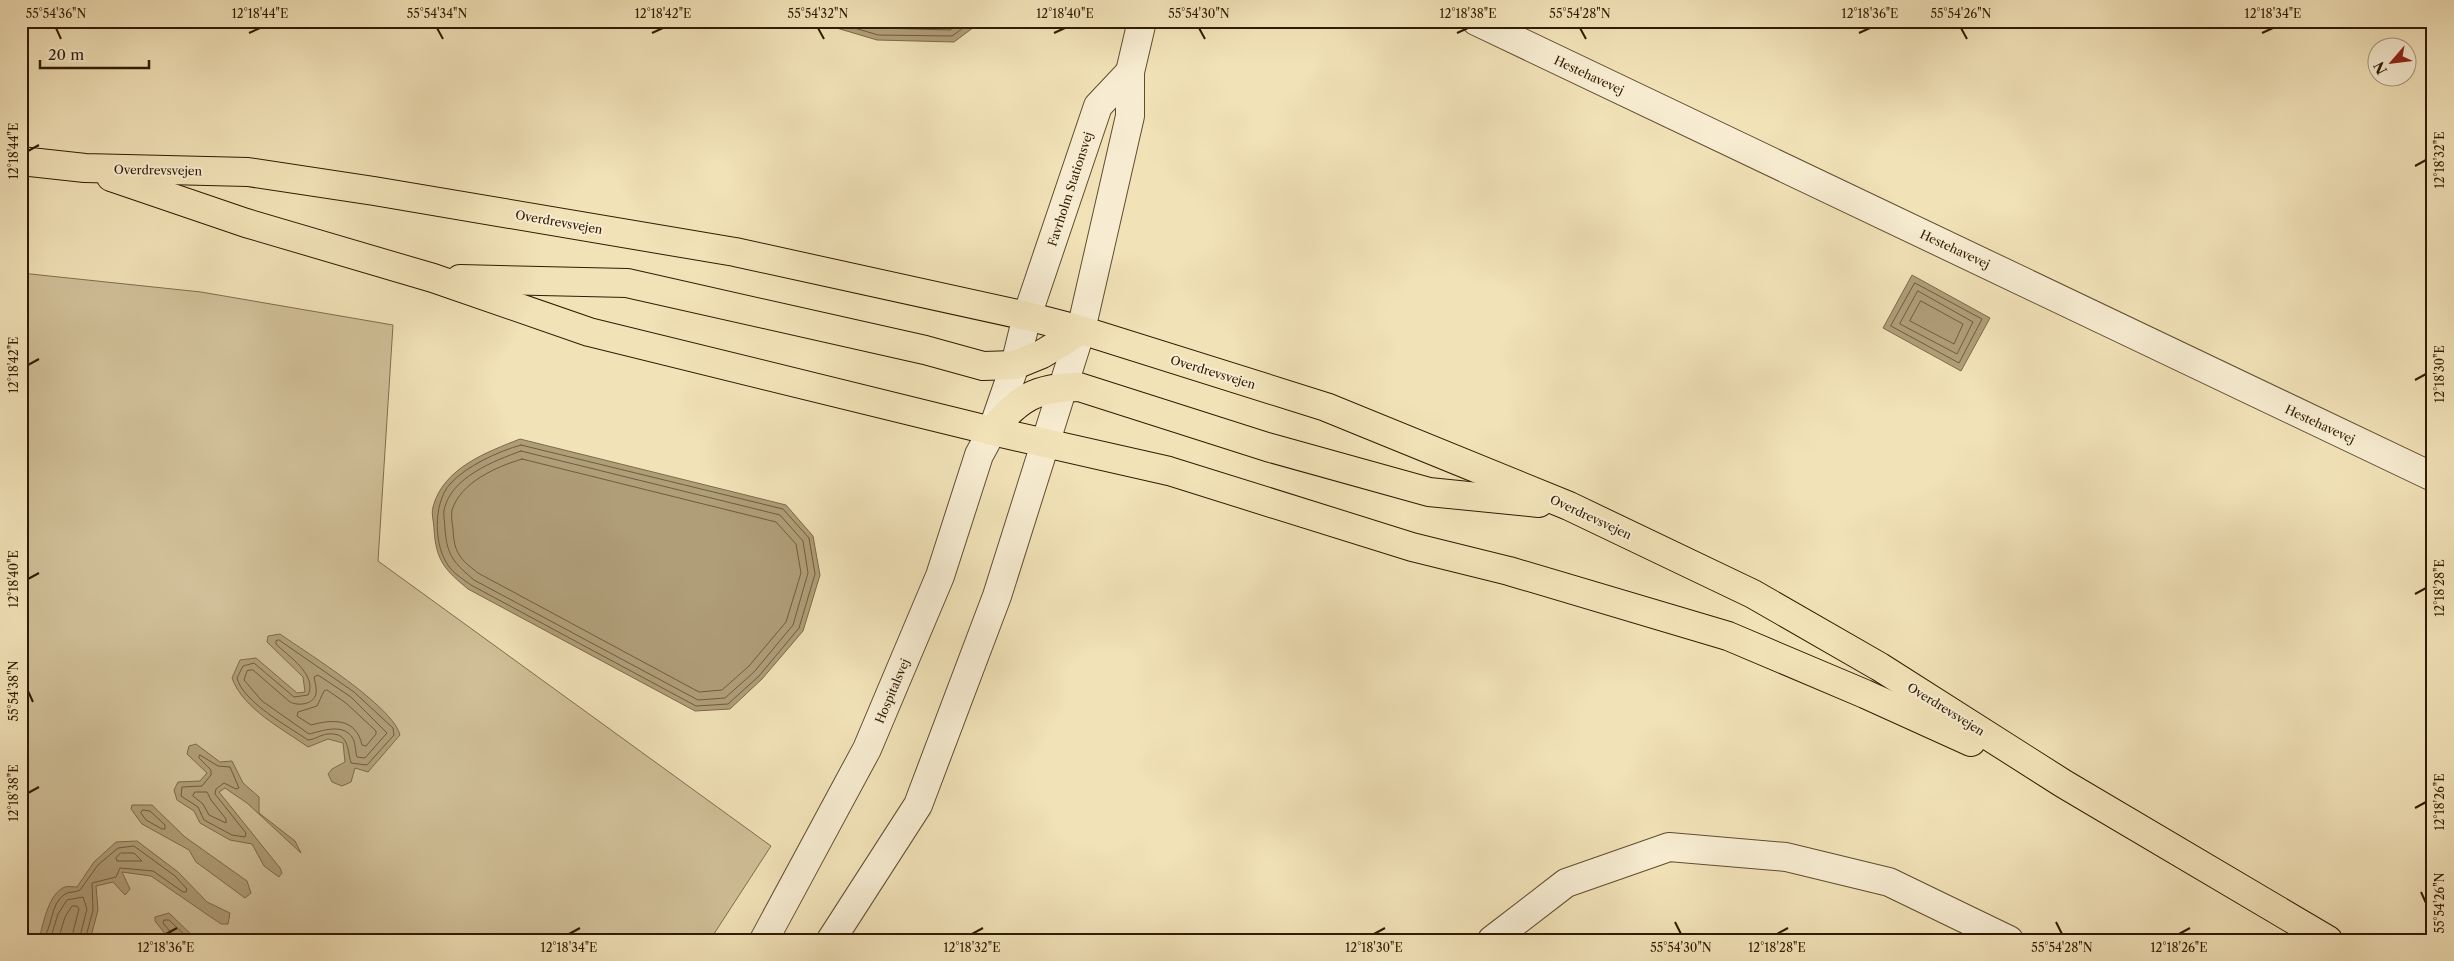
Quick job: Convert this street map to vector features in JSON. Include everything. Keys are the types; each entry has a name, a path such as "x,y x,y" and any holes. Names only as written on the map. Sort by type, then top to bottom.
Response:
{"main road":[{"name":"Overdrevsvejen","path":"21,161 85,168 248,172 374,191 735,252 1028,316 1081,330 1326,407 1569,506 1753,594 1880,667 2064,784 2328,940"},
{"name":"Overdrevsvejen","path":"85,168 246,223 433,278 589,332 992,431 1170,471 1412,547 1509,571 1728,636 1865,694 2064,784"},
{"path":"433,278 627,284 925,350 983,366 1015,365 1042,354 1081,330"},
{"path":"992,431 1010,409 1039,392 1064,387 1079,387 1267,447 1429,492 1569,506"}],"street":[{"path":"831,940 918,805 997,596 1081,330 1130,116 1130,72 1142,21"},
{"name":"Hestehavevej","path":"1476,21 2433,477"},
{"name":"Favrholm Stationsvej","path":"1028,316 1098,106 1130,72"},
{"path":"992,431 1015,365 1028,316"},
{"name":"Hospitalsvej","path":"764,940 867,749 940,576 979,455 992,431"},
{"path":"1492,940 1566,883 1669,847 1786,857 1889,882 2009,940"}],"shaded area":[{"path":"21,273 201,292 393,325 378,561 771,846 710,940 21,940"}],"water":[{"path":"813,21 978,21 978,24 954,42 877,40"},
{"path":"1912,275 1990,318 1961,371 1883,328"},
{"path":"520,439 786,505 813,536 820,575 803,631 762,679 730,709 695,711 468,589 443,564 437,549 432,515 432,509 438,493 456,472 468,463"},
{"path":"280,634 366,695 394,723 400,735 368,772 355,768 351,782 342,786 332,782 328,774 332,769 345,762 343,743 328,739 308,747 254,709 237,689 232,678 240,660 256,658 297,693 305,692 303,677 267,642 268,636"},
{"path":"196,744 220,762 232,761 243,783 259,797 259,813 295,841 301,853 247,803 225,788 219,792 280,868 282,873 279,877 264,866 252,844 230,840 200,823 194,811 177,800 174,790 178,782 200,781 207,773 187,754 189,746"},
{"path":"132,805 152,805 185,837 247,881 251,893 245,898 196,862 189,850 142,824 131,809"},
{"path":"137,841 178,872 207,902 230,913 228,924 221,924 151,876 122,872 130,889 125,895 113,882 96,886 98,910 90,940 21,940 27,933 40,935 45,915 51,901 59,890 66,887 77,887 94,862 116,842"},
{"path":"169,913 197,940 170,940 155,921 155,917"}]}
